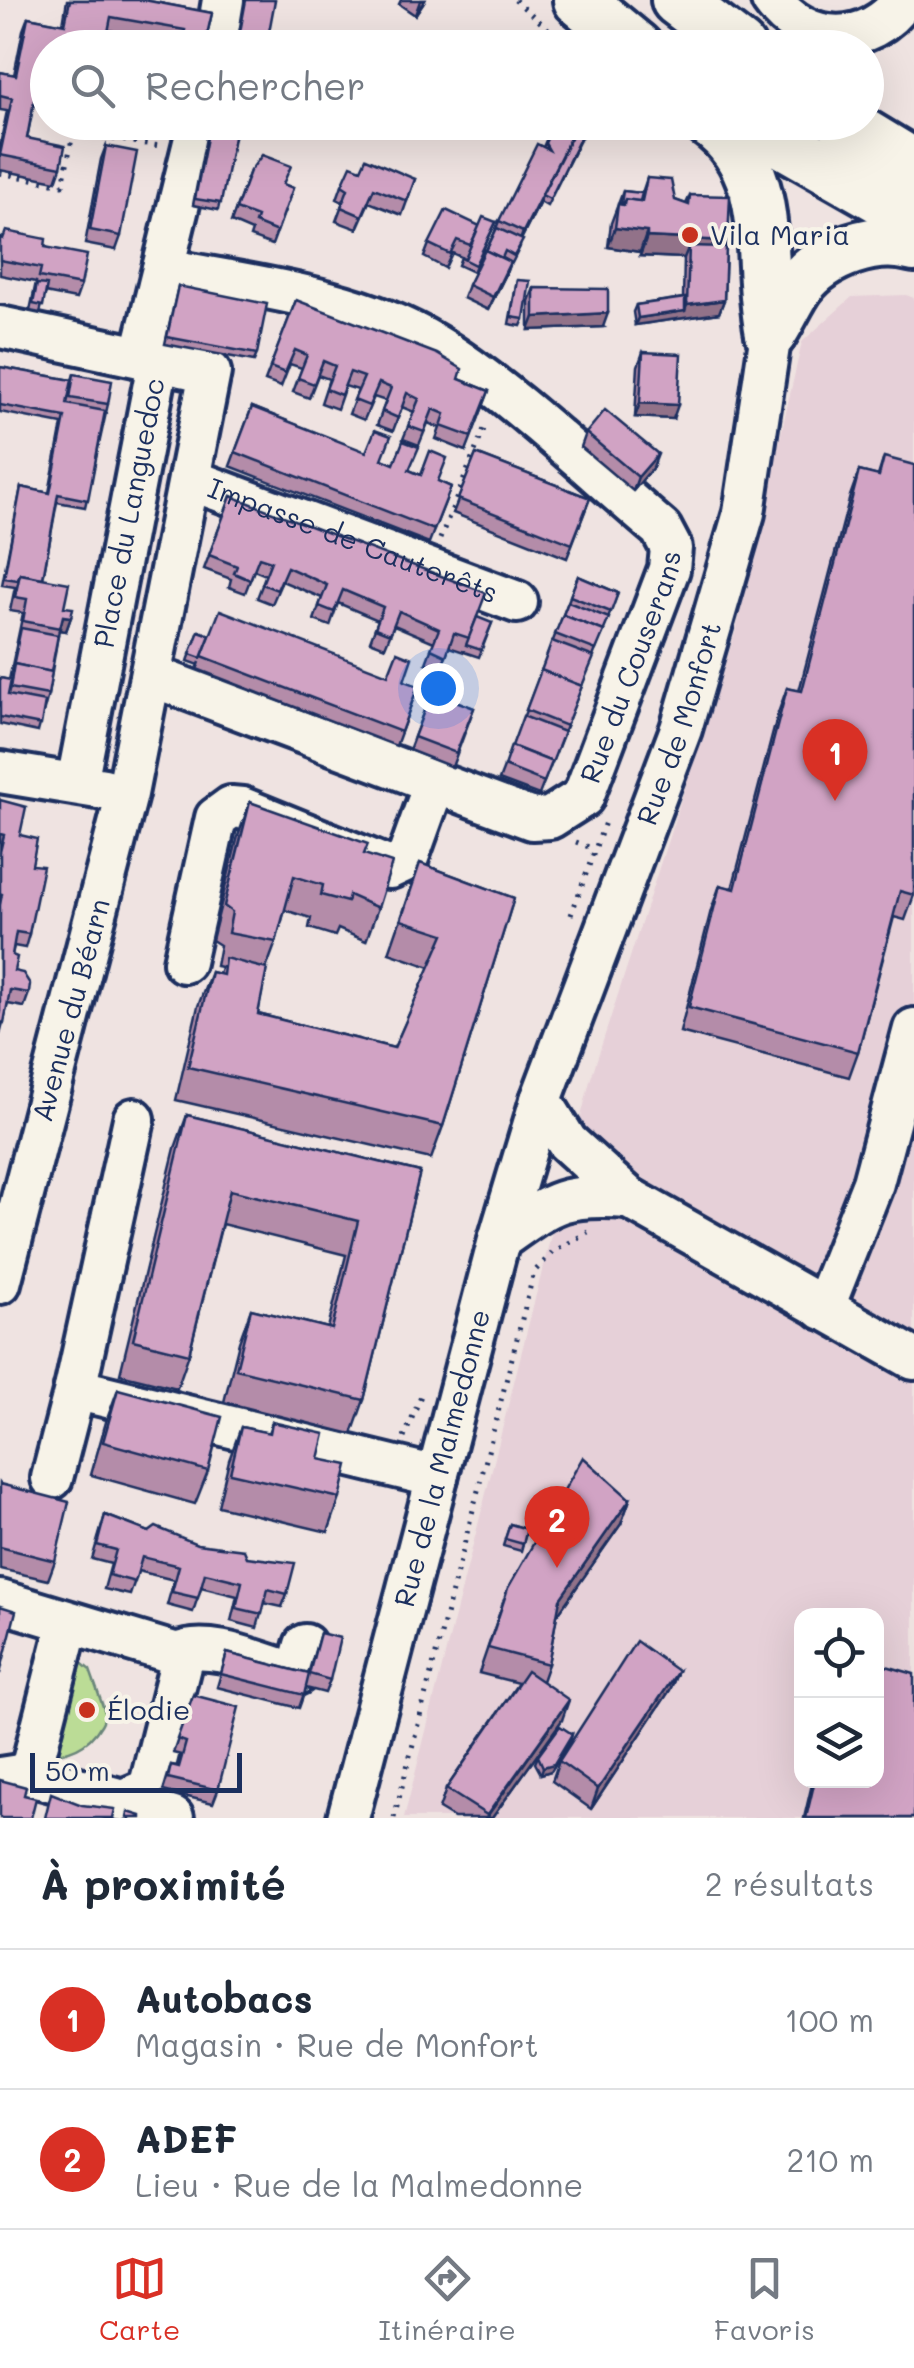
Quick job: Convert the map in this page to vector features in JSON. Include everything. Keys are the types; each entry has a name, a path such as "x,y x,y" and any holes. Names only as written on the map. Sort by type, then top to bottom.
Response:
{"main road":[{"path":"677,0 716,30"},
{"path":"727,140 740,152 754,182 764,240 765,306 771,333"},
{"path":"779,140 914,217"},
{"path":"873,140 914,164"},
{"path":"771,333 800,284 834,257 882,241 914,246"}],"street":[{"path":"218,30 224,0"},
{"path":"772,0 806,30"},
{"path":"866,30 874,28 903,0"},
{"path":"0,327 150,358 162,269 195,140"},
{"name":"Rue du Couserans","path":"152,676 532,819 550,818 570,809 582,797 669,569 671,548 661,528 434,344 364,315 292,294 162,269"},
{"name":"Rue de Monfort","path":"541,1100 680,729 744,513 771,333"},
{"name":"Place du Languedoc","path":"77,784 150,358 210,372 127,794"},
{"name":"Impasse de Cauterêts","path":"189,479 516,602"},
{"path":"0,772 127,794"},
{"path":"184,962 216,818 224,810 242,808 390,868 407,860 436,782"},
{"name":"Avenue du Béarn","path":"0,1283 127,794"},
{"path":"823,1309 873,1183 914,1029"},
{"path":"541,1100 566,1142 630,1198 914,1358"},
{"name":"Rue de la Malmedonne","path":"348,1818 499,1240 541,1100"},
{"path":"52,1478 134,1119"},
{"path":"499,1240 553,1202 582,1194 630,1198"},
{"path":"75,1388 437,1477"},
{"path":"0,1600 68,1624 177,1654 191,1648 210,1650 297,1674 304,1645"},
{"path":"13,1776 34,1762 68,1624"},
{"path":"13,1776 123,1800 138,1797 149,1789 180,1666 177,1654"},
{"path":"138,1797 150,1811 173,1818"}],"path":[{"path":"515,0 573,23"},
{"path":"0,173 63,185 71,140"},
{"path":"428,568 498,393"},
{"path":"394,1818 534,1272 553,1252 595,1228 620,1220 630,1198"}],"shaded area":[{"path":"852,297 914,298 914,1818 404,1818 590,1081 736,630 802,342"}],"green space":[{"path":"74,1657 90,1670 106,1715 84,1744 48,1755"}],"building":[{"path":"70,0 144,0 212,13 208,30 185,30 111,17 108,30 30,30 27,138 65,146 61,167 0,155 12,98 0,95 0,72 16,75 28,17 65,24"},
{"path":"246,0 275,0 269,30 240,30"},
{"path":"206,140 233,140 221,203 195,199"},
{"path":"569,140 523,232 499,221 537,144 549,150 545,143"},
{"path":"570,140 579,140 550,199 542,195"},
{"path":"106,146 137,152 121,236 90,230"},
{"path":"262,155 291,166 283,184 293,188 277,232 255,223 257,217 236,209 250,171"},
{"path":"366,158 415,179 407,201 374,188 362,216 341,207 348,189 342,185 351,165 361,169"},
{"path":"647,178 671,180 675,200 689,205 690,195 730,196 728,241 647,237 647,232 615,228 618,204 624,205 625,199 642,201"},
{"path":"623,191 642,193 640,201 625,199 621,204"},
{"path":"446,210 480,226 470,245 457,240 450,254 429,244"},
{"path":"483,217 496,222 475,265 461,258 465,259"},
{"path":"497,228 523,240 514,256 505,251 502,258 486,251"},
{"path":"6,231 46,239 45,247 87,255 81,285 39,277 41,268 0,260 0,238"},
{"path":"689,246 726,247 724,300 687,305"},
{"path":"485,250 510,262 493,297 468,285"},
{"path":"517,280 530,281 524,319 511,317"},
{"path":"37,284 47,285 43,306 33,304"},
{"path":"178,286 267,304 257,354 167,337"},
{"path":"534,288 608,289 608,313 534,317"},
{"path":"685,298 685,311 638,318 636,305"},
{"path":"296,300 437,354 462,369 459,379 489,391 471,437 441,426 445,414 433,409 424,432 408,426 419,399 407,393 398,418 382,411 391,388 379,383 369,406 354,400 364,377 350,372 341,395 326,389 335,366 323,361 314,384 298,378 307,355 295,350 285,373 270,367"},
{"path":"643,352 681,354 678,405 640,403"},
{"path":"0,367 72,380 67,404 105,411 88,500 58,494 43,578 20,574 17,580 4,578 21,487 50,493 65,417 0,405"},
{"path":"74,374 112,381 108,404 70,398"},
{"path":"252,407 366,452 375,430 391,436 382,459 394,464 403,441 419,447 409,470 421,475 430,451 447,458 438,481 451,487 434,530 235,452"},
{"path":"605,410 658,454 638,477 586,433"},
{"path":"476,454 590,498 572,544 458,499"},
{"path":"884,457 914,465 914,895 900,891 858,1052 689,1007 720,885 735,889 787,688 802,691 859,471 879,476"},
{"path":"231,496 486,593 469,638 454,633 446,656 431,649 439,629 399,611 390,634 375,628 383,607 343,590 334,612 319,606 327,585 287,567 277,590 262,584 271,561 259,557 250,580 234,573 237,566 209,555"},
{"path":"20,574 69,583 64,607 73,608 71,617 63,616 60,628 23,621 27,599 15,597"},
{"path":"578,576 618,593 611,612 570,596"},
{"path":"568,602 609,618 604,631 563,615"},
{"path":"220,610 388,675 397,652 412,658 404,681 418,686 401,732 202,656"},
{"path":"563,615 604,631 596,650 555,634"},
{"path":"477,617 492,623 481,650 466,645"},
{"path":"21,628 58,635 51,672 14,664 12,671"},
{"path":"199,631 210,635 201,658 190,654"},
{"path":"552,641 594,657 582,686 541,671"},
{"path":"14,664 52,672 48,695 10,688"},
{"path":"440,669 457,675 448,698 474,708 456,753 414,737"},
{"path":"541,670 582,686 566,726 526,710"},
{"path":"0,678 11,680 8,695 45,702 41,725 0,717"},
{"path":"523,716 564,732 550,768 552,762 512,746"},
{"path":"511,746 552,762 544,782 504,766"},
{"path":"0,800 26,807 20,835 37,839 32,865 43,866 29,934 16,932 12,955 17,957 14,971 23,973 30,984 29,993 10,990 4,1023 0,1022 0,852 4,835 0,834"},
{"path":"250,802 368,844 364,854 392,863 378,908 349,895 347,902 321,895 323,885 294,876 276,942 228,933 232,912 224,906"},
{"path":"420,863 514,898 443,1126 188,1067 211,972 223,975 225,958 267,969 258,1014 394,1048 444,934 401,920"},
{"path":"187,1115 420,1172 364,1400 236,1369 251,1309 332,1329 358,1221 230,1190 189,1354 133,1340"},
{"path":"118,1389 222,1417 208,1471 103,1442"},
{"path":"272,1422 325,1434 319,1459 348,1465 340,1498 230,1473 241,1427 270,1433"},
{"path":"583,1457 630,1499 560,1599 548,1664 488,1648 508,1588"},
{"path":"0,1484 69,1502 55,1561 0,1547"},
{"path":"105,1515 149,1532 156,1527 197,1544 244,1550 247,1557 295,1563 287,1594 268,1589 262,1614 236,1608 242,1582 205,1573 198,1598 172,1592 179,1566 142,1557 135,1582 109,1575 116,1550 97,1545"},
{"path":"510,1524 527,1529 523,1544 505,1539"},
{"path":"0,1606 16,1611 0,1674"},
{"path":"320,1633 340,1638 330,1680 309,1674"},
{"path":"636,1641 678,1671 598,1789 559,1761"},
{"path":"227,1653 309,1674 304,1695 221,1674"},
{"path":"884,1665 914,1674 914,1818 806,1818 813,1788 884,1788"},
{"path":"527,1671 569,1700 487,1815 446,1789"},
{"path":"193,1695 239,1707 218,1790 168,1778 171,1765 179,1767 186,1742 177,1739"},
{"path":"560,1726 572,1734 554,1764 543,1767 538,1756"},
{"path":"0,1780 26,1787 24,1795 36,1798 31,1818 0,1818"},
{"path":"51,1793 82,1805 115,1809 113,1818 45,1818"}],"place":[{"name":"Vila Maria","path":"690,235"},
{"name":"Autobacs","path":"835,801"},
{"name":"ADEF","path":"557,1568"},
{"name":"Élodie","path":"87,1710"}]}
